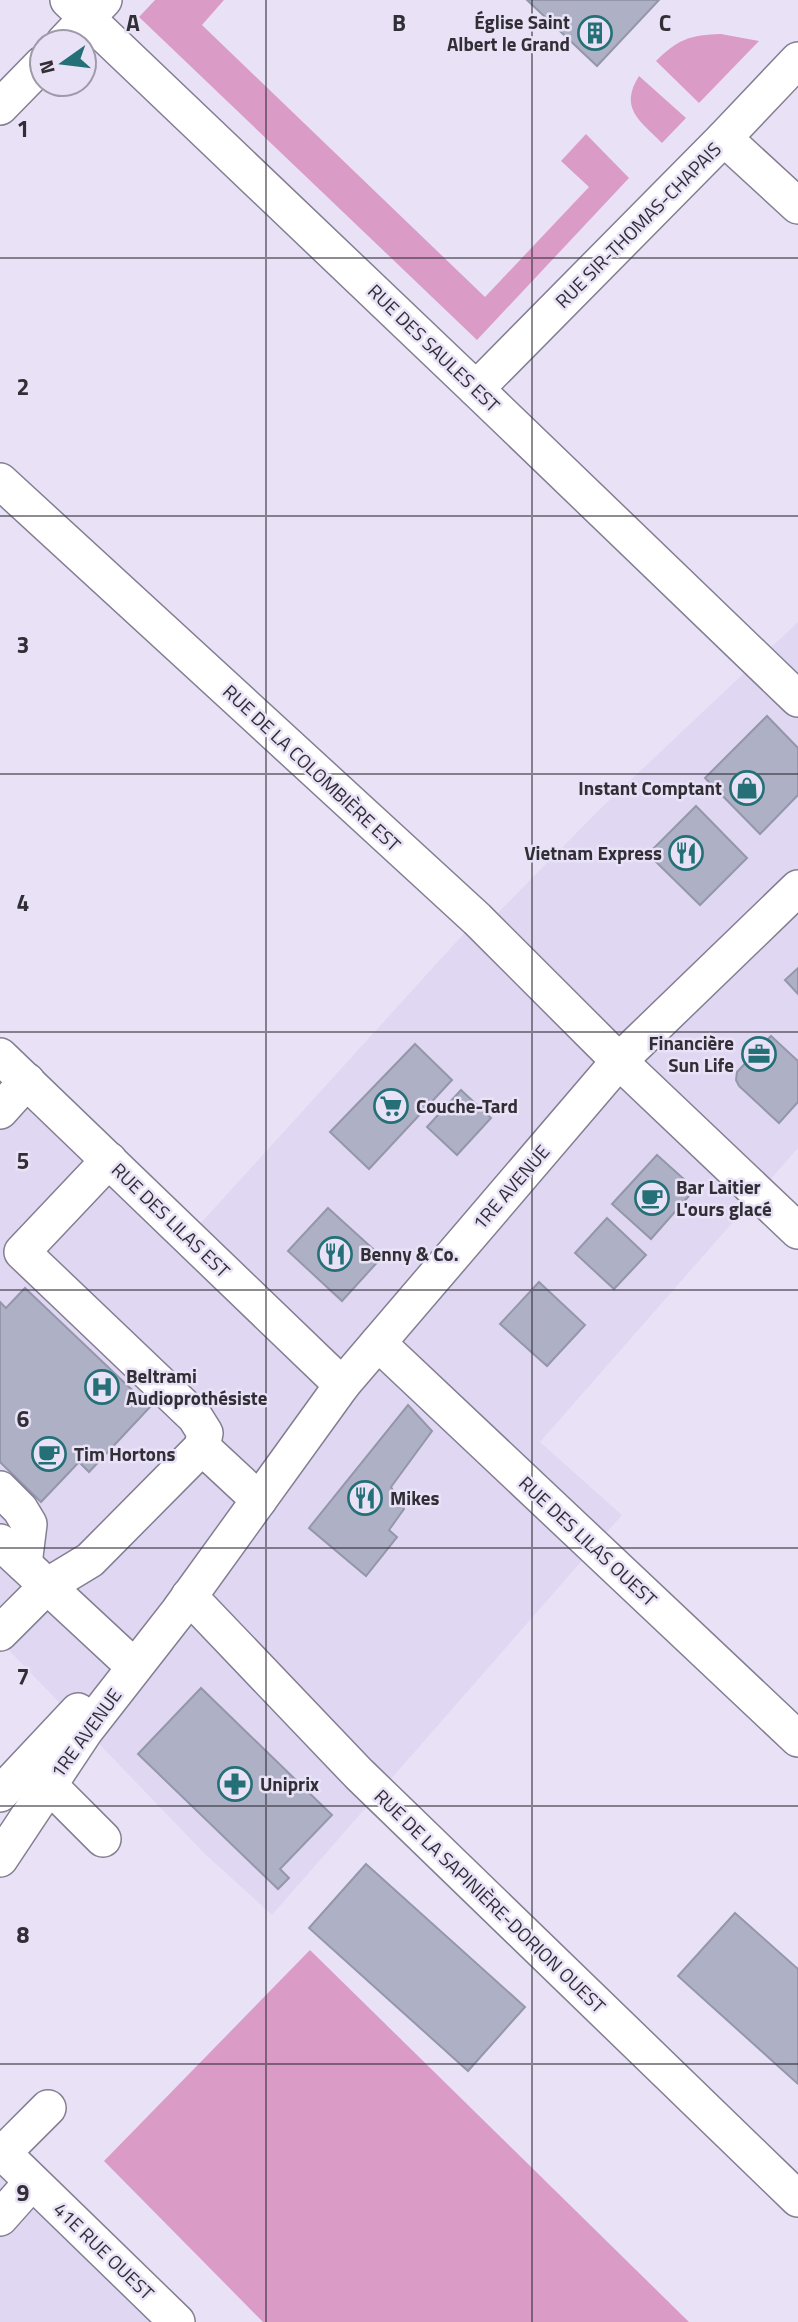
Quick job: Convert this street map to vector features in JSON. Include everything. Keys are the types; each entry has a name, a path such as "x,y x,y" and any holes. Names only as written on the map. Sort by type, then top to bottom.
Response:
{"street":[{"name":"RUE DES SAULES EST","path":"81,15 476,388 798,699"},
{"name":"RUE SIR-THOMAS-CHAPAIS","path":"476,388 798,60"},
{"path":"0,107 28,78"},
{"path":"724,138 798,206"},
{"name":"RUE DE LA COLOMBIÈRE EST","path":"0,481 477,919 619,1061 798,1231"},
{"name":"1RE AVENUE","path":"0,1859 85,1731 183,1604 342,1385 619,1061 798,888"},
{"name":"RUE DES LILAS EST","path":"0,1056 342,1385"},
{"path":"0,1111 27,1081"},
{"path":"24,1564 90,1560 202,1447 205,1433 195,1417 22,1252 109,1160"},
{"name":"RUE DES LILAS OUEST","path":"378,1343 798,1739"},
{"path":"202,1447 259,1500"},
{"path":"0,1489 20,1509 29,1524 24,1564 0,1633"},
{"path":"24,1564 128,1661"},
{"name":"1RE AVENUE","path":"0,1794 183,1604"},
{"name":"RUE DE LA SAPINIÈRE-DORION OUEST","path":"183,1604 798,2199"},
{"path":"49,1785 103,1839"},
{"path":"2,2152 48,2108"},
{"name":"41E RUE OUEST","path":"2,2152 177,2322"},
{"path":"0,2217 32,2182"}],"shaded area":[{"path":"155,0 224,0 202,25 485,297 589,187 561,161 586,134 629,178 477,340 139,17"},
{"path":"721,34 759,41 699,103 656,61 685,40"},
{"path":"639,76 686,118 662,143 639,120 631,105 633,87"},
{"path":"798,622 798,1148 540,1442 622,1515 272,1915 205,1854 0,1641 0,1111 27,1081 189,1236 477,919 485,926 601,808"},
{"path":"310,1950 689,2322 263,2322 104,2161"},
{"path":"0,2156 176,2322 0,2322"}],"building":[{"name":"Église Saint Albert le Grand","path":"527,0 659,0 597,66"},
{"path":"767,716 798,748 798,795 760,834 705,778"},
{"path":"696,806 747,858 700,905 648,854"},
{"path":"798,968 798,994 785,980"},
{"path":"771,1036 798,1061 798,1102 779,1123 739,1086 736,1080 737,1072"},
{"name":"Couche-Tard","path":"415,1044 452,1080 369,1169 330,1132"},
{"path":"461,1090 491,1118 457,1155 427,1127"},
{"path":"657,1155 695,1189 651,1239 612,1204"},
{"name":"Benny & Co.","path":"328,1208 382,1257 342,1301 288,1251"},
{"path":"607,1218 646,1255 614,1289 575,1253"},
{"path":"539,1282 585,1325 547,1366 500,1324"},
{"path":"25,1288 150,1407 89,1472 79,1462 41,1502 0,1462 0,1302 6,1308"},
{"name":"Mikes","path":"408,1405 432,1431 391,1487 404,1509 389,1530 397,1537 366,1576 309,1528"},
{"name":"Uniprix","path":"201,1688 332,1815 280,1869 289,1878 278,1889 138,1754"},
{"path":"366,1864 525,2007 468,2071 309,1928"},
{"path":"735,1913 798,1969 798,2084 678,1976"}],"place":[{"name":"Église Saint Albert le Grand","path":"595,33"},
{"name":"Instant Comptant","path":"747,788"},
{"name":"Vietnam Express","path":"686,853"},
{"name":"Financière Sun Life","path":"759,1054"},
{"name":"Couche-Tard","path":"391,1106"},
{"name":"Bar Laitier L'ours glacé","path":"652,1198"},
{"name":"Benny & Co.","path":"335,1254"},
{"name":"Beltrami Audioprothésiste","path":"102,1387"},
{"name":"Tim Hortons","path":"49,1454"},
{"name":"Mikes","path":"365,1498"},
{"name":"Uniprix","path":"235,1784"}]}
